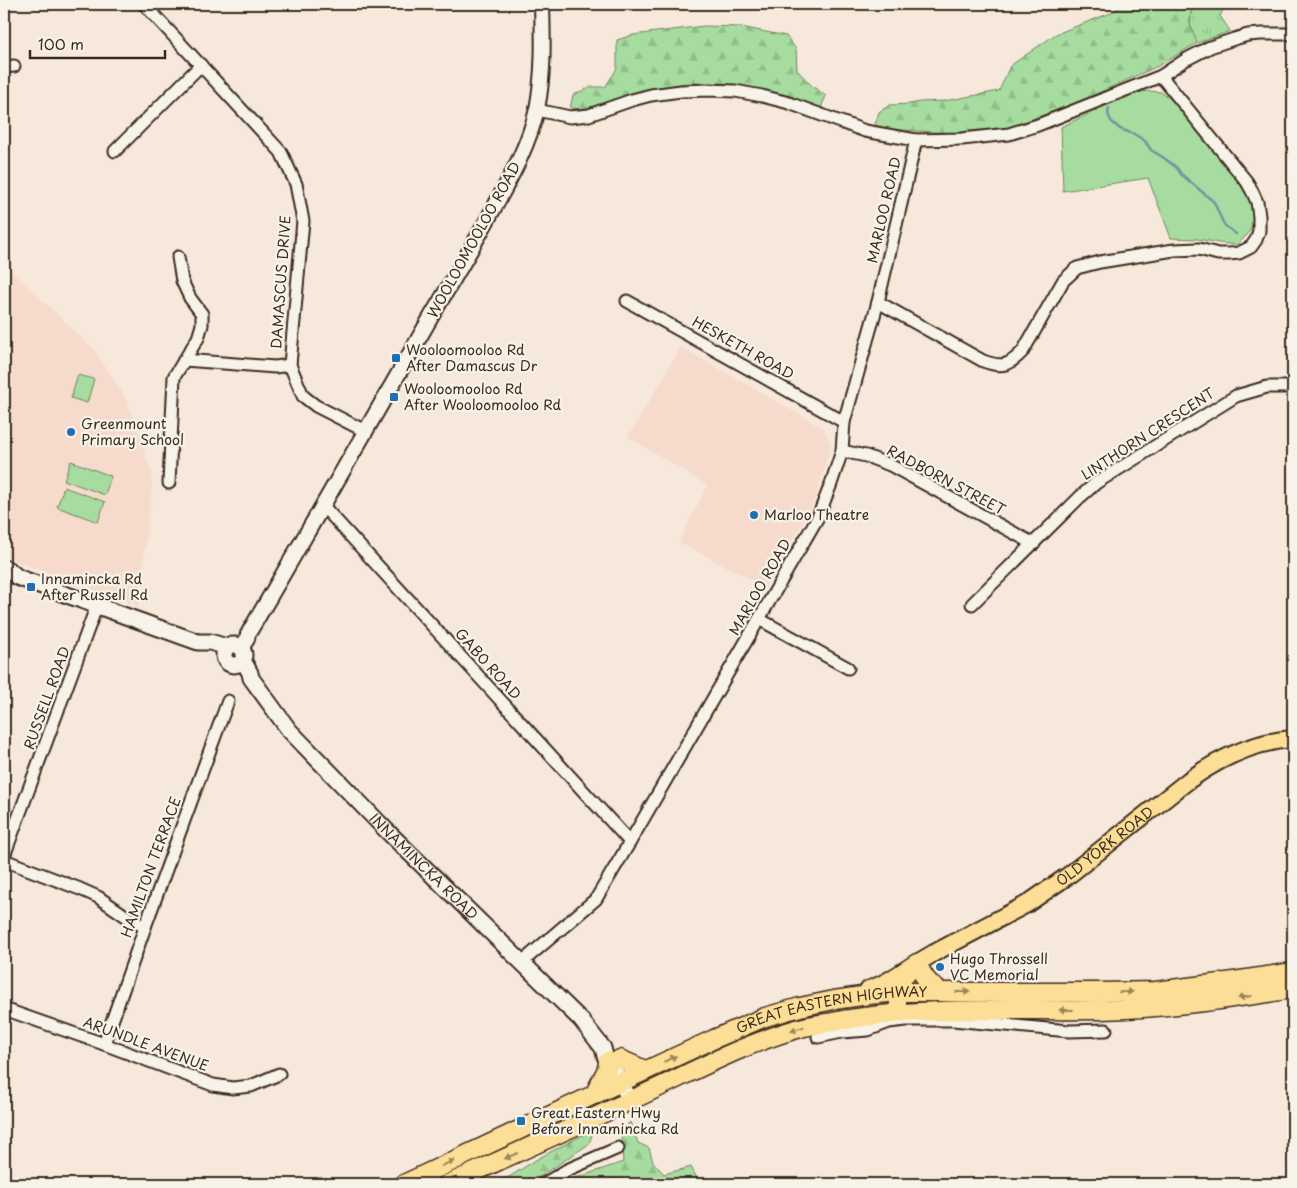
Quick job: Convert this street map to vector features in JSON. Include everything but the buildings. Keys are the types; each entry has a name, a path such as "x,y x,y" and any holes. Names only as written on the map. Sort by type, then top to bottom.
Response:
{"highway":[{"path":"839,999 876,988 918,963 922,973 933,987 942,992"},
{"name":"GREAT EASTERN HIGHWAY","path":"404,1184 714,1039 765,1017 800,1007 839,999 905,992 1155,991 1293,972"},
{"name":"GREAT EASTERN HIGHWAY","path":"448,1184 746,1046 805,1027 841,1027 872,1016 904,1013 973,1010 1158,1008 1293,989"},
{"path":"594,1095 607,1070 610,1056 645,1070"}],"main road":[{"name":"INNAMINCKA ROAD","path":"4,568 9,570 10,576 198,642 205,648 237,650 246,676 251,678 296,737 387,831 581,1020 610,1056 634,1099"},
{"name":"OLD YORK ROAD","path":"918,963 1027,904 1069,875 1203,770 1240,751 1262,744 1293,739"},
{"path":"904,1013 905,992 918,975 918,963"}],"street":[{"name":"DAMASCUS DRIVE","path":"144,4 280,152 296,184 303,220 290,365 303,396 316,406 365,431"},
{"name":"WOOLOOMOOLOO ROAD","path":"237,650 323,506 516,168 537,110 542,76 542,4"},
{"path":"537,110 570,117 589,115 651,95 681,91 735,91 789,103 865,131 916,140 962,139 1009,134 1038,125 1161,76 1185,60 1210,47 1234,39 1248,35 1293,34"},
{"path":"115,151 201,65"},
{"path":"878,302 982,361 1004,366 1015,360 1023,351 1063,281 1078,268 1100,262 1174,250 1199,250 1229,254 1239,253 1251,247 1259,231 1257,202 1252,191 1247,182 1161,76"},
{"name":"MARLOO ROAD","path":"521,963 596,899 818,517 842,451 844,422 878,302 916,140"},
{"path":"169,483 174,377 198,338 202,325 202,314 190,298 182,281 178,257"},
{"name":"HESKETH ROAD","path":"627,301 844,422"},
{"path":"184,360 274,367 290,365"},
{"name":"LINTHORN CRESCENT","path":"972,604 1096,483 1236,396 1267,387 1293,387"},
{"name":"RADBORN STREET","path":"842,451 866,456 890,465 1034,544"},
{"name":"GABO ROAD","path":"323,506 630,842"},
{"name":"RUSSELL ROAD","path":"4,856 97,606"},
{"path":"759,619 848,668"},
{"name":"HAMILTON TERRACE","path":"104,1044 228,701"},
{"path":"4,860 98,897 145,927"},
{"path":"839,999 841,1027"},
{"name":"ARUNDLE AVENUE","path":"4,1009 213,1085 233,1088 251,1086 279,1074"},
{"path":"818,1037 841,1027 868,1030 889,1022 906,1020 953,1020 1069,1031 1106,1030"},
{"path":"544,1184 567,1170 618,1148"}],"shaded area":[{"name":"Greenmount Primary School","path":"9,269 93,348 127,400 152,474 152,489 138,606 4,557 4,272"},
{"path":"681,347 823,428 831,445 815,501 765,587 679,542 707,485 628,437"}],"green space":[{"path":"1124,4 1196,4 1191,14 1190,23 1197,43 1158,66 1076,103 1005,129 963,134 889,129 875,125 879,112 890,105 944,101 999,91 1010,66 1056,34 1111,13"},
{"path":"1196,4 1226,4 1220,16 1230,31 1197,43 1190,23 1191,14"},
{"path":"704,26 741,27 786,36 796,49 797,70 812,86 826,96 820,110 783,94 728,85 686,83 645,90 584,109 570,108 573,95 591,87 605,87 617,67 617,40 633,35"},
{"path":"1148,91 1161,92 1173,101 1245,189 1252,206 1254,223 1247,235 1237,245 1198,239 1171,238 1148,178 1063,191 1061,127 1130,94"},
{"path":"78,375 94,379 87,403 71,398"},
{"path":"71,461 111,476 105,495 64,480"},
{"path":"64,487 105,502 98,522 57,507"},
{"path":"630,1122 638,1143 649,1148 653,1162 664,1174 691,1167 700,1184 563,1184 623,1162 621,1133"},
{"path":"594,1129 589,1144 529,1184 486,1184 509,1177 539,1158"}],"waterway":[{"path":"1109,108 1108,114 1111,121 1120,129 1134,134 1145,141 1151,150 1177,168 1181,174 1214,202 1224,225 1236,234"}],"place":[{"name":"Wooloomooloo Rd After Damascus Dr","path":"396,358"},
{"name":"Wooloomooloo Rd After Wooloomooloo Rd","path":"394,397"},
{"name":"Greenmount Primary School","path":"71,432"},
{"name":"Marloo Theatre","path":"754,515"},
{"name":"Innamincka Rd After Russell Rd","path":"31,587"},
{"name":"Hugo Throssell VC Memorial","path":"940,967"},
{"name":"Great Eastern Hwy Before Innamincka Rd","path":"521,1121"}]}
